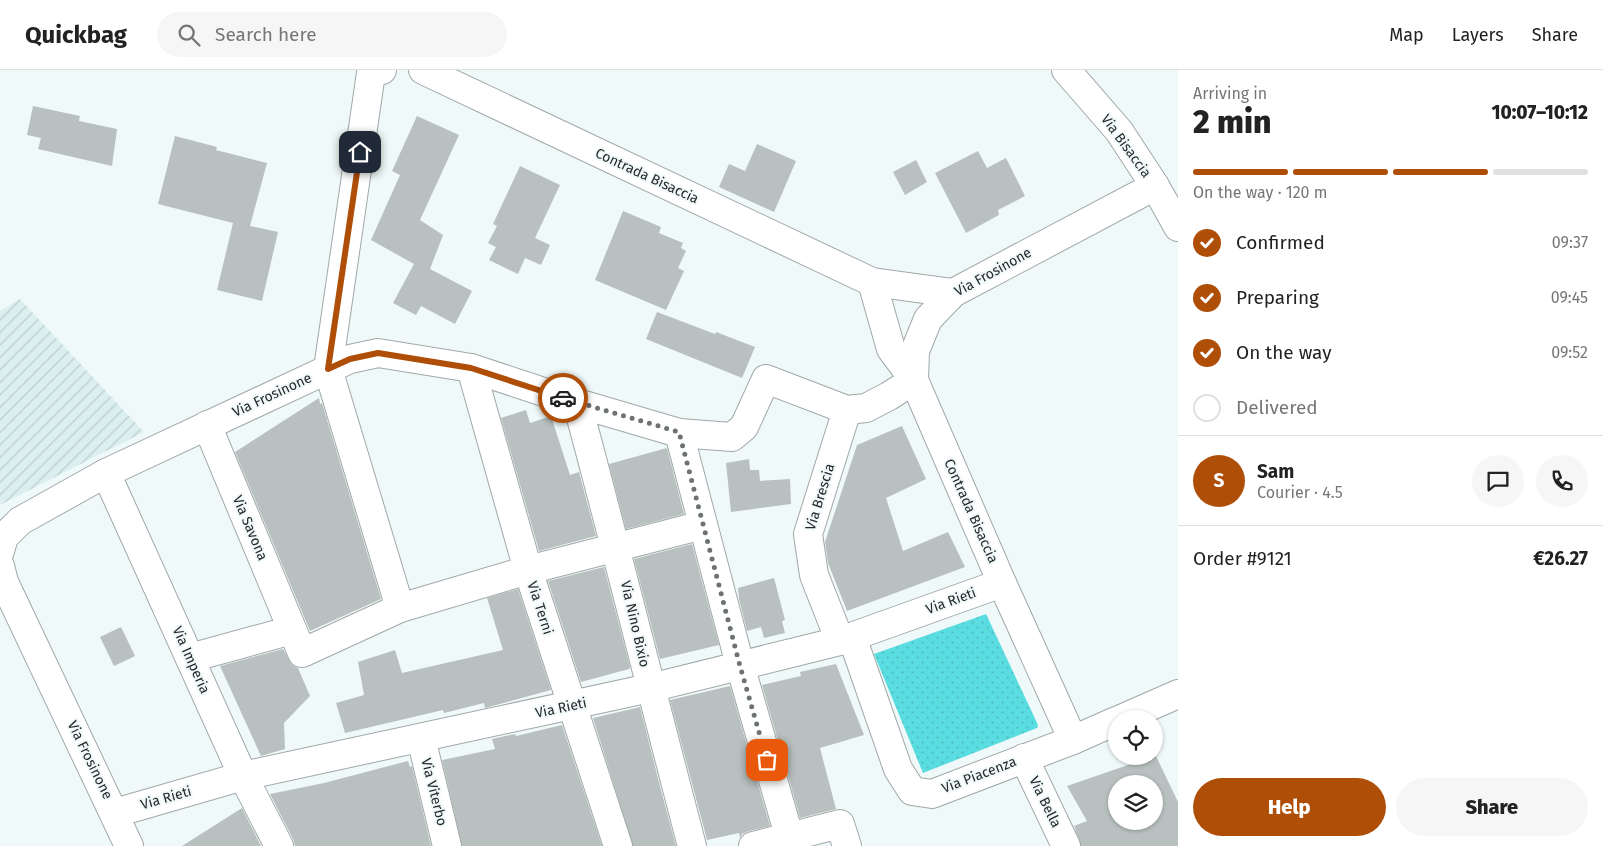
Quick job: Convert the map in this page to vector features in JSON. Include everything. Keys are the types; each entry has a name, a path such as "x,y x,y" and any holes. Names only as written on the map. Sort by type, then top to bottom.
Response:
{"street":[{"path":"382,70 371,73 328,369 400,608"},
{"name":"Contrada Bisaccia","path":"423,70 872,282 953,293"},
{"name":"Via Bisaccia","path":"1066,70 1118,132 1155,186 1178,228"},
{"name":"Via Frosinone","path":"914,380 914,351 928,319 953,293 1155,186"},
{"name":"Contrada Bisaccia","path":"872,282 891,349 914,380 1002,583 1073,740"},
{"name":"Via Frosinone","path":"0,551 4,537 20,521 106,473 350,359 378,353 471,368 577,403 679,432 732,437 744,427 766,379 847,410"},
{"name":"Via Terni","path":"471,368 528,570 618,846"},
{"path":"847,410 866,408 914,380"},
{"name":"Via Nino Bixio","path":"577,403 692,846"},
{"name":"Via Brescia","path":"846,639 814,575 808,534 847,410"},
{"name":"Via Savona","path":"207,425 297,642"},
{"path":"679,432 740,666 790,841"},
{"name":"Via Imperia","path":"106,473 243,776 279,846"},
{"path":"190,658 297,642 400,608 528,570 703,525"},
{"name":"Via Frosinone","path":"0,566 4,582 129,846"},
{"name":"Via Rieti","path":"115,813 243,776 572,706 846,639 1002,583"},
{"name":"Via Piacenza","path":"846,639 898,769 912,791 932,794 1073,740 1108,725"},
{"path":"1142,710 1178,694"},
{"name":"Via Viterbo","path":"421,738 447,846"},
{"name":"Via Bella","path":"1024,758 1066,846"},
{"path":"753,846 843,835"}],"shaded area":[{"path":"20,299 144,432 0,505 0,311"},
{"path":"986,614 1038,725 1037,728 923,773 874,654"}],"building":[{"path":"33,106 80,116 79,121 117,129 112,166 38,149 41,138 27,135"},
{"path":"417,116 459,135 420,220 443,235 430,269 472,291 455,324 421,306 416,315 393,303 414,264 371,240 400,175 392,171"},
{"path":"175,136 217,147 216,150 267,163 250,226 278,232 262,301 217,290 233,223 158,204"},
{"path":"757,144 796,161 774,212 719,187 729,164 745,171"},
{"path":"978,151 987,168 1006,158 1025,196 998,210 999,215 966,233 935,173"},
{"path":"916,160 927,182 905,195 893,172"},
{"path":"520,166 560,185 535,238 550,245 541,265 525,258 518,274 489,260 496,247 488,243 497,226 493,224"},
{"path":"623,211 661,227 659,233 683,243 681,248 686,251 678,268 684,271 666,310 595,280"},
{"path":"657,312 755,347 742,378 646,339"},
{"path":"319,398 381,599 310,631 235,452"},
{"path":"526,410 530,423 551,416 570,475 579,472 596,536 539,551 501,418"},
{"path":"902,426 926,479 886,498 903,551 948,532 965,567 847,611 828,563 825,542 857,445"},
{"path":"667,448 684,514 626,529 609,464"},
{"path":"749,459 750,470 759,470 760,481 790,479 791,504 731,512 726,463"},
{"path":"692,544 719,645 660,659 634,559"},
{"path":"604,567 630,667 629,669 581,682 548,581"},
{"path":"774,578 785,620 782,621 785,633 764,638 761,627 747,631 738,588"},
{"path":"518,589 551,690 485,708 484,703 444,713 443,710 345,733 336,703 364,695 358,662 395,650 402,673 503,650 487,598"},
{"path":"121,627 135,656 114,666 100,637"},
{"path":"283,649 292,665 298,668 310,696 284,723 285,749 261,756 220,666"},
{"path":"836,664 864,735 820,748 836,809 800,818 762,685 801,676 800,672"},
{"path":"730,686 770,826 749,831 742,834 740,838 739,833 707,840 670,700"},
{"path":"640,707 676,846 633,846 593,718"},
{"path":"562,725 602,846 462,846 442,760 495,749 492,739 515,734 516,736"},
{"path":"408,761 410,767 412,766 431,846 295,846 270,794 324,783"},
{"path":"1128,765 1160,765 1178,802 1178,846 1081,846 1074,826 1087,821 1067,786"},
{"path":"242,808 261,846 182,846"}],"way so far":[{"path":"563,398 679,432 740,666 767,760"}],"route":[{"path":"360,152 328,369 350,359 378,353 471,368 563,398"}]}
